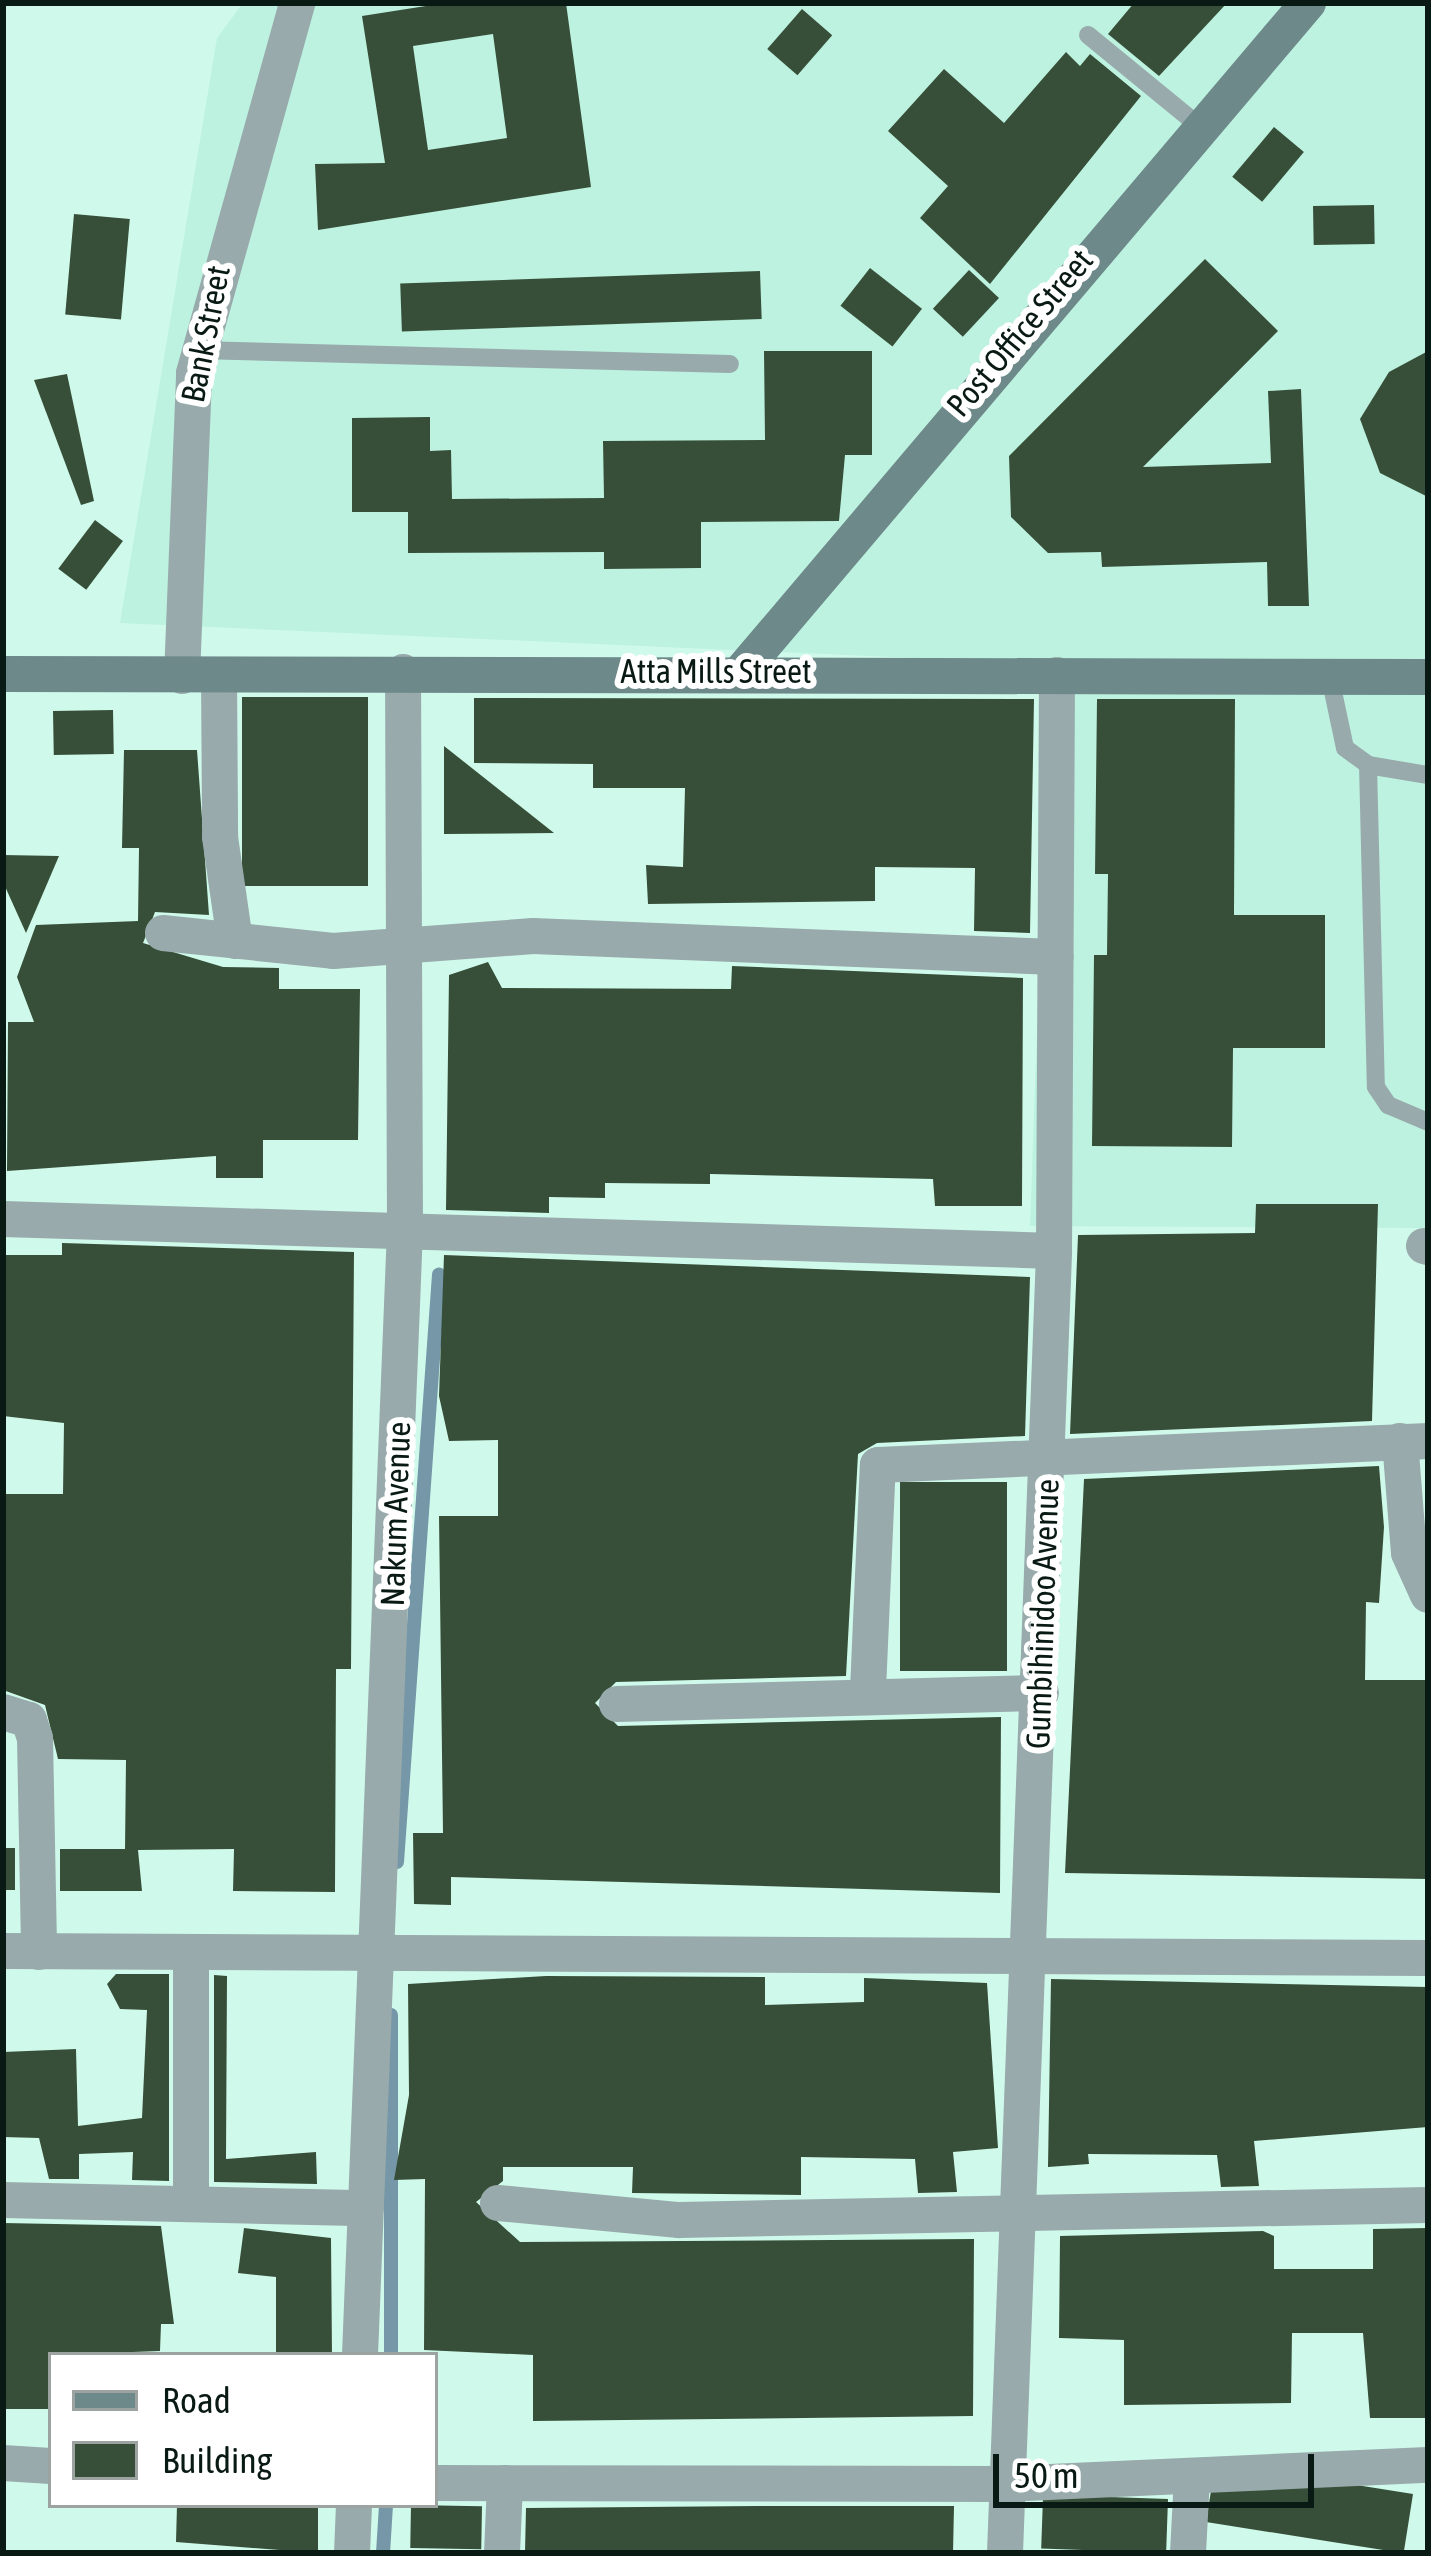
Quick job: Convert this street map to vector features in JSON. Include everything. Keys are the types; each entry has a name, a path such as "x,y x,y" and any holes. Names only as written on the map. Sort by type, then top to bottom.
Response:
{"street":[{"name":"Bank Street","path":"235,940 201,675 198,350 298,3"},
{"name":"Post Office Street","path":"741,672 1198,125 1308,3"},
{"name":"Nakum Avenue","path":"360,2352 382,1955 405,1232 404,672"},
{"name":"Atta Mills Street","path":"3,674 741,672 1331,682 1428,677"},
{"name":"Gumbihinidoo Avenue","path":"1005,2553 1033,1955 1054,1250 1057,675"},
{"path":"163,933 333,951 404,942 809,940 1055,957"},
{"path":"3,1219 1054,1250"},
{"path":"868,1690 878,1465 1048,1462 1414,1441 1409,1552 1428,1595"},
{"path":"617,1704 868,1690 1041,1693"},
{"path":"3,1712 29,1720 35,1738 21,1952 1428,1958"},
{"path":"190,2204 191,1954"},
{"path":"3,2200 366,2208"},
{"path":"499,2203 642,2219 1019,2217 1428,2205"},
{"path":"3,2463 48,2466"},
{"path":"438,2483 1006,2484 1428,2464"},
{"path":"1188,2553 1192,2476"},
{"path":"502,2553 506,2483"},
{"path":"352,2553 354,2508"}],"lane":[{"path":"1088,35 1198,125"},
{"path":"198,350 730,364"},
{"path":"1331,682 1345,748 1368,765 1428,775"},
{"path":"1368,765 1376,1087 1388,1106 1428,1122"}],"shaded area":[{"path":"243,3 1428,3 1428,1228 1030,1226 1050,664 120,623 217,38"}],"building":[{"path":"445,3 566,3 591,187 318,230 315,164 385,163 362,16","holes":["493,34 507,138 428,150 413,46"]},
{"path":"1134,3 1227,3 1159,76 1108,34"},
{"path":"802,9 832,35 797,75 767,49"},
{"path":"1066,52 1080,66 1090,54 1141,96 990,284 920,218 948,186 888,131 944,69 1004,123"},
{"path":"1274,127 1304,152 1262,202 1232,177"},
{"path":"1374,205 1375,244 1314,245 1313,206"},
{"path":"74,214 130,219 121,319 65,315"},
{"path":"1205,259 1278,331 1143,467 1271,463 1268,391 1301,389 1309,606 1268,606 1267,562 1102,567 1101,552 1048,553 1011,517 1009,456"},
{"path":"870,268 922,309 892,346 840,306"},
{"path":"969,270 999,298 963,337 933,309"},
{"path":"760,271 762,319 402,332 400,284"},
{"path":"764,351 872,351 872,455 845,455 839,521 701,522 701,568 604,569 604,552 408,553 408,512 352,512 352,418 430,417 430,451 451,450 452,499 604,498 603,441 765,440"},
{"path":"1428,351 1428,497 1380,473 1360,419 1389,372"},
{"path":"67,374 94,501 81,505 34,380"},
{"path":"95,520 123,541 86,590 58,569"},
{"path":"242,697 368,697 368,886 242,886"},
{"path":"474,698 1034,699 1030,933 974,931 975,868 875,867 875,901 648,904 646,865 683,867 685,788 593,788 593,764 474,763"},
{"path":"1097,699 1235,699 1234,915 1325,915 1325,1048 1233,1048 1232,1147 1092,1146 1094,955 1107,955 1108,874 1095,874"},
{"path":"113,710 114,754 54,755 53,711"},
{"path":"444,746 554,833 444,834"},
{"path":"124,750 197,750 209,915 155,912 143,943 223,967 279,968 279,989 360,989 358,1140 263,1140 263,1178 216,1178 216,1156 7,1171 8,1022 34,1022 17,977 36,925 138,921 139,848 122,848"},
{"path":"3,855 59,856 26,933 3,882"},
{"path":"488,962 502,988 731,989 732,966 1023,978 1022,1206 935,1206 933,1179 710,1174 710,1184 605,1183 605,1198 549,1197 549,1213 446,1210 449,975"},
{"path":"1256,1204 1378,1204 1372,1421 1070,1434 1078,1235 1255,1233"},
{"path":"62,1243 354,1252 351,1669 336,1669 335,1892 233,1891 234,1849 138,1850 142,1891 60,1891 60,1849 125,1849 126,1760 58,1759 45,1705 3,1690 3,1494 63,1494 64,1423 3,1416 3,1255 62,1255"},
{"path":"444,1255 1030,1277 1025,1436 877,1443 858,1454 846,1676 616,1682 595,1703 618,1726 1001,1717 1000,1893 451,1877 451,1905 414,1904 413,1833 443,1833 439,1516 498,1516 498,1440 449,1441 439,1396"},
{"path":"1379,1466 1384,1527 1379,1603 1366,1602 1365,1680 1428,1680 1428,1879 1065,1873 1084,1479"},
{"path":"900,1482 1007,1482 1007,1671 900,1671"},
{"path":"3,1848 15,1848 15,1890 3,1890"},
{"path":"116,1974 169,1974 169,2181 132,2180 133,2152 79,2154 79,2179 49,2179 39,2138 3,2137 3,2052 76,2049 78,2126 142,2118 147,2010 120,2009 107,1984"},
{"path":"214,1975 227,1976 226,2159 316,2152 317,2184 214,2182"},
{"path":"546,1976 765,1977 765,2005 864,2002 864,1978 987,1983 998,2148 953,2152 957,2192 918,2193 915,2159 801,2157 801,2195 632,2193 633,2167 503,2167 503,2181 476,2202 520,2242 974,2239 973,2416 533,2421 533,2355 424,2350 425,2179 394,2180 409,2095 408,1984"},
{"path":"1051,1979 1428,1987 1428,2127 1254,2141 1259,2186 1221,2187 1217,2155 1088,2154 1089,2164 1048,2167"},
{"path":"3,2223 161,2226 174,2324 161,2324 160,2351 48,2352 48,2409 3,2409"},
{"path":"244,2228 331,2238 332,2352 276,2352 276,2277 238,2273"},
{"path":"1428,2228 1428,2418 1370,2418 1363,2333 1292,2333 1291,2403 1124,2405 1124,2340 1059,2338 1060,2236 1263,2231 1274,2236 1274,2269 1373,2269 1373,2229"},
{"path":"1215,2463 1413,2494 1404,2553 1206,2522"},
{"path":"1043,2495 1168,2499 1166,2553 1041,2549"},
{"path":"482,2506 481,2549 410,2548 411,2508"},
{"path":"954,2506 953,2553 525,2553 526,2508"},
{"path":"177,2508 318,2508 318,2553 176,2542"}],"waterway":[{"path":"397,1862 439,1275"},
{"path":"391,2015 391,2352"},
{"path":"383,2553 386,2508"}]}
